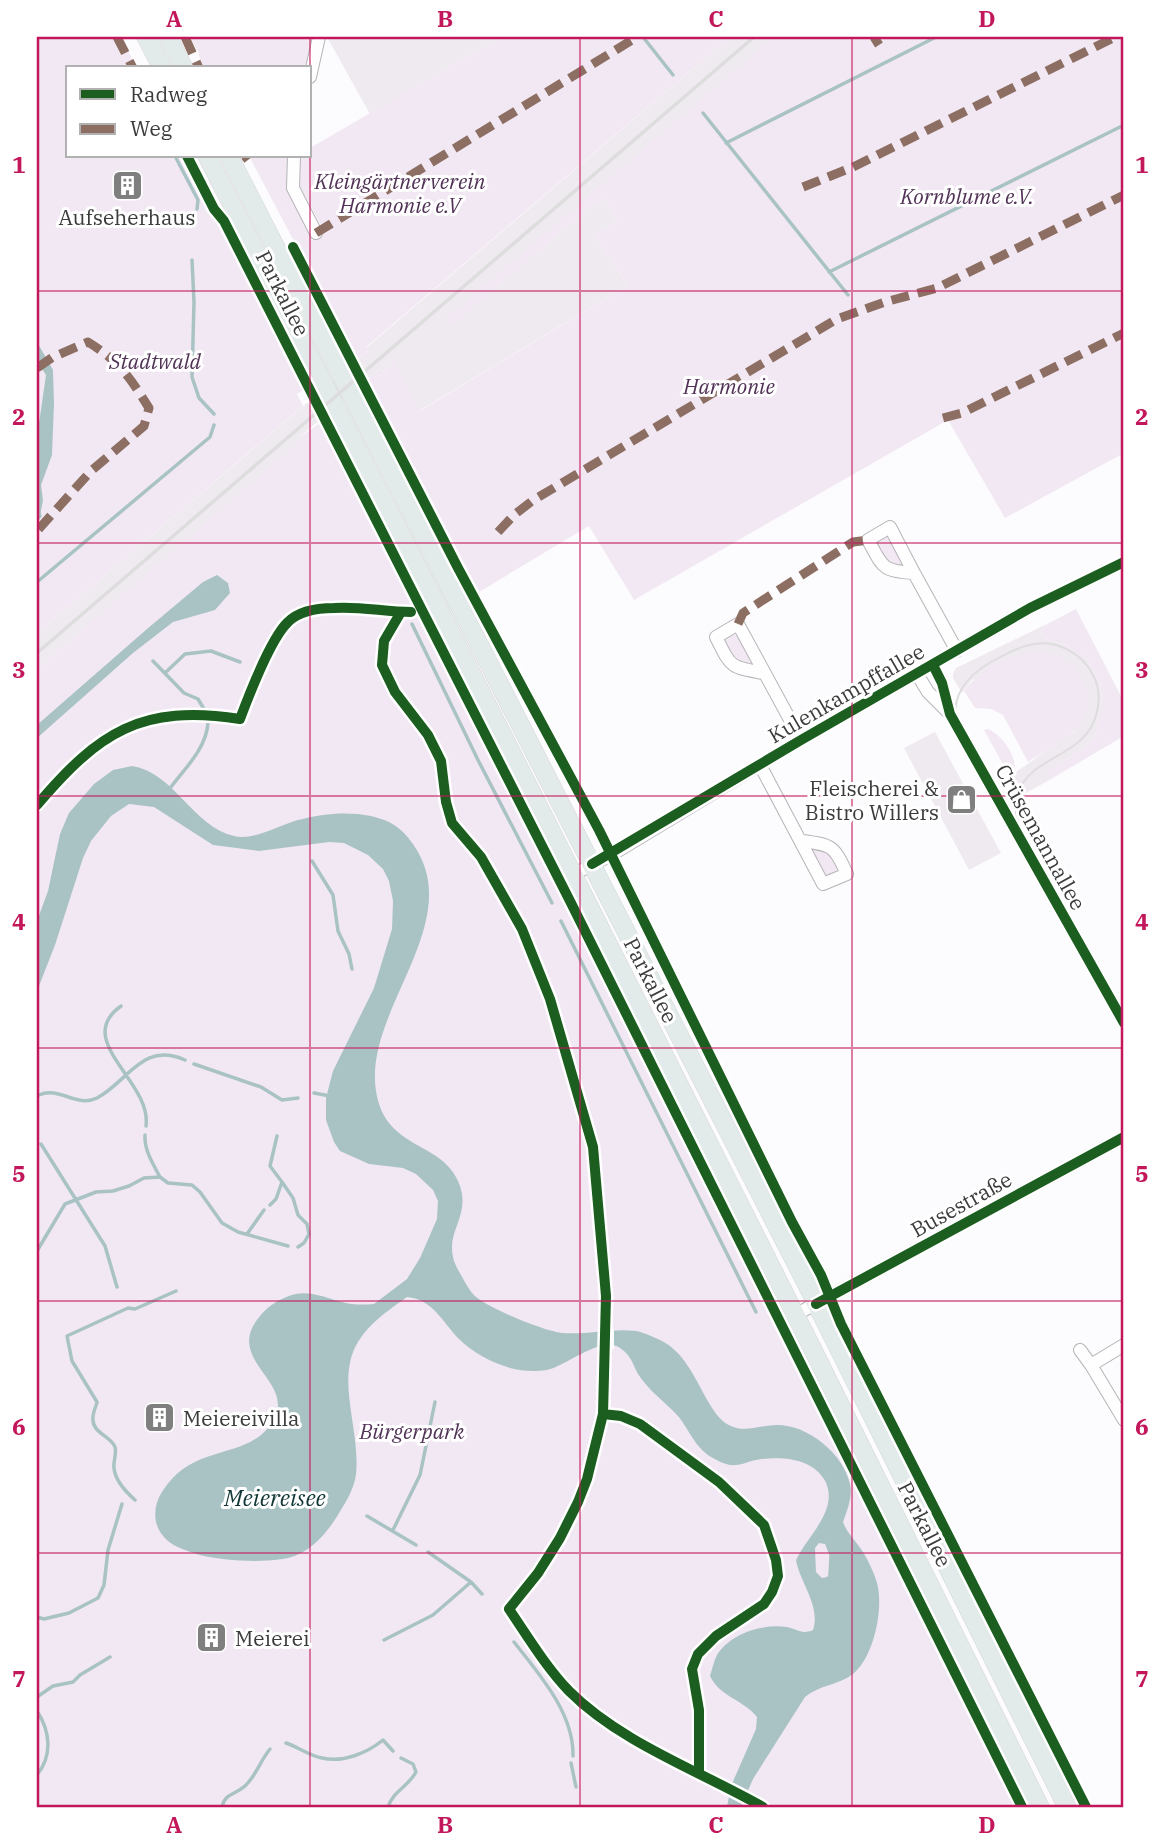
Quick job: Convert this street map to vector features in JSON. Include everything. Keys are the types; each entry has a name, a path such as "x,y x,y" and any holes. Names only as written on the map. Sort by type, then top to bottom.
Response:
{"main road":[{"path":"146,37 161,66"},
{"path":"168,37 183,66"},
{"name":"Parkallee","path":"208,158 795,1315 1040,1807"},
{"name":"Parkallee","path":"230,158 593,864 1067,1807"}],"street":[{"path":"312,68 319,37"},
{"path":"294,158 293,188 316,233"},
{"name":"Kulenkampffallee","path":"572,875 1030,608 1124,563"},
{"path":"914,573 957,652"},
{"name":"Crüsemannallee","path":"933,665 942,683 950,714 1124,1023"},
{"path":"763,673 801,740"},
{"name":"Crüsemannallee","path":"917,674 928,692 950,714"},
{"path":"760,765 802,841"},
{"name":"Busestraße","path":"795,1315 1124,1137"},
{"path":"1091,1365 1124,1345"},
{"path":"1080,1350 1124,1420"}],"shaded area":[{"path":"327,37 501,37 370,114"},
{"path":"730,37 775,37 453,324 602,197 617,221 595,236 628,285 419,411 394,363 382,372 380,369 37,669 37,633"},
{"path":"1049,623 1040,632 1044,639 1063,644 1088,660 1100,683 1102,700 1095,736 1078,752 1047,772 1051,779 1024,794 1023,798 1011,779 1016,772 1076,730 973,679 962,693 953,673 956,668"},
{"path":"935,732 1001,853 969,870 904,748"}],"green space":[{"name":"Stadtwald","path":"37,37 121,37 136,66 66,66 66,158 184,158 301,387 305,389 297,394 303,406 37,633"},
{"path":"190,37 312,37 305,66 202,66 198,51"},
{"name":"Kleingärtnerverein Harmonie e.V","path":"501,37 730,37 366,347 368,351 357,360 250,158 290,158 312,236 324,231 299,184 299,158 312,158 312,147"},
{"path":"774,37 1124,37 1124,453 1005,518 948,420 634,600 589,526 479,592 368,379 380,369 383,372 394,362 420,411 628,285 595,236 617,221 602,197 453,325 446,318"},
{"name":"Bürgerpark","path":"321,422 748,1263 1020,1807 37,1807 37,669 301,440 300,437"},
{"path":"887,536 904,566 888,563 876,541"},
{"path":"1076,609 1124,702 1124,736 1051,779 1046,772 1078,752 1095,736 1102,700 1100,683 1088,660 1063,644 1044,639 1040,632 1049,623"},
{"path":"733,634 738,636 752,662 750,664 733,658 724,644 725,639"},
{"path":"1038,651 1058,656 1077,671 1083,681 1088,702 1082,722 1074,731 1028,762 1003,715 991,709 975,708 964,691 979,675 997,664"},
{"path":"988,729 1000,738 1010,751 1015,765 1011,779 984,730"},
{"path":"811,849 832,854 836,869 834,874 826,876"}],"water":[{"path":"37,342 53,370 54,403 52,455 41,485 43,500 40,516 37,513 37,437 46,375 37,361"},
{"path":"217,575 228,583 230,593 215,610 173,622 133,653 37,738 37,725 203,582"},
{"name":"Meiereisee","path":"132,766 160,778 206,822 234,836 250,836 298,820 343,813 378,818 404,833 413,844 427,874 429,904 422,935 384,1029 376,1060 376,1091 382,1111 391,1125 403,1136 442,1160 460,1186 461,1215 452,1247 455,1264 470,1290 493,1307 553,1331 571,1333 618,1330 645,1333 673,1348 692,1372 714,1410 731,1426 747,1429 789,1426 812,1435 840,1462 851,1489 843,1522 866,1557 877,1583 879,1605 876,1632 867,1656 853,1674 805,1697 753,1779 741,1807 727,1807 731,1786 756,1729 757,1717 746,1706 720,1689 710,1676 716,1657 730,1641 739,1636 778,1626 802,1632 813,1630 815,1621 812,1603 796,1560 826,1511 828,1490 818,1472 802,1462 774,1458 732,1465 705,1453 678,1416 638,1374 629,1356 620,1348 603,1345 547,1370 514,1369 476,1353 459,1339 431,1307 407,1297 364,1333 353,1352 348,1376 357,1460 355,1478 344,1504 318,1540 299,1554 265,1561 200,1555 173,1544 163,1536 156,1522 155,1510 162,1492 174,1477 187,1466 257,1438 268,1428 277,1412 277,1398 272,1385 255,1360 250,1347 250,1332 260,1316 281,1299 302,1293 350,1304 374,1304 407,1279 420,1258 437,1219 438,1201 433,1190 416,1174 403,1168 369,1164 340,1151 326,1120 326,1098 333,1071 374,988 392,929 393,901 389,881 383,869 368,855 344,843 329,842 259,851 213,845 154,807 129,804 111,816 91,841 37,991 37,921 48,891 60,834 69,813 94,784 113,770","holes":["819,1543 825,1544 832,1570 827,1577 822,1578 816,1572 815,1548"]}],"pier":[{"path":"614,1329 614,1349 598,1349 598,1330"},
{"path":"729,1781 751,1792 745,1805 726,1795"}],"waterway":[{"path":"643,37 673,75"},
{"path":"726,143 936,37"},
{"path":"703,113 848,295"},
{"path":"829,272 1124,125"},
{"path":"176,158 198,200 197,209"},
{"path":"192,260 192,377 199,398 214,414"},
{"path":"37,582 210,437 214,425"},
{"path":"37,509 40,516 37,519"},
{"path":"412,624 552,903"},
{"path":"165,673 185,654 211,651 240,662"},
{"path":"153,661 184,693 198,699 204,709"},
{"path":"168,791 198,751 208,723"},
{"path":"312,861 333,895 338,931 349,954 352,969"},
{"path":"561,921 756,1312"},
{"path":"121,1006 108,1019 105,1033 117,1062 138,1093 145,1109 146,1126"},
{"path":"39,1095 54,1093 90,1100 108,1091 147,1059 170,1055 185,1060"},
{"path":"194,1064 261,1087 282,1100 298,1098"},
{"path":"314,1093 330,1096"},
{"path":"145,1135 147,1151 160,1177"},
{"path":"270,1205 276,1199 282,1182 270,1166 277,1136"},
{"path":"41,1144 105,1246 117,1287"},
{"path":"37,1251 65,1204 96,1192 129,1186 144,1178 160,1177 168,1183 192,1185 222,1223 238,1232 288,1246"},
{"path":"282,1182 293,1198 298,1215 307,1224 309,1234 298,1247"},
{"path":"247,1234 264,1210"},
{"path":"135,1500 116,1477 116,1452 113,1443 95,1427 93,1415 97,1402 72,1361 67,1336 128,1308 135,1309 176,1291"},
{"path":"393,1530 420,1475 435,1402"},
{"path":"37,1617 44,1619 69,1613 98,1598 104,1585 108,1550 122,1504"},
{"path":"367,1516 416,1545"},
{"path":"428,1552 471,1582 482,1594"},
{"path":"830,1576 831,1556"},
{"path":"384,1640 433,1615 471,1582"},
{"path":"514,1642 544,1681 561,1709 572,1740 573,1756"},
{"path":"37,1697 53,1686 73,1682 110,1657"},
{"path":"37,1711 45,1727 48,1743 46,1759 37,1775"},
{"path":"286,1743 330,1759 354,1756 383,1740 393,1751"},
{"path":"222,1807 228,1797 249,1782 270,1749"},
{"path":"388,1807 393,1797 416,1772 413,1764 401,1758"},
{"path":"571,1763 576,1787"}],"tram line":[{"path":"1024,840 1016,805 1024,780 1082,739 1091,727 1098,707 1098,688 1086,664 1065,648 1044,643 1020,648 974,674 958,697 956,727 1081,957 1124,1030"}],"railway":[{"path":"37,653 754,37"}],"marked path":[{"path":"117,37 132,66"},
{"path":"185,37 198,66"},
{"path":"316,233 637,37"},
{"path":"874,37 879,45"},
{"path":"803,187 853,167 1115,37"},
{"path":"498,532 532,501 837,319 937,288 1124,195"},
{"path":"943,418 962,413 1124,333"},
{"path":"37,368 53,357 88,342 123,370 149,408 144,426 91,471 37,531"},
{"path":"738,624 743,613 853,542 868,540"}],"cycle path":[{"path":"188,158 214,209 224,221 570,901 1022,1807"},
{"path":"293,247 458,568 599,830 792,1222 821,1275 841,1324 1086,1807"},
{"path":"592,864 1030,608 1124,562"},
{"path":"37,805 81,759 102,742 125,729 149,720 175,716 205,715 240,719 261,668 281,630 298,615 316,609 344,608 411,612"},
{"path":"401,612 384,641 382,665 395,692 428,735 441,761 446,802 452,823 481,857 522,929 550,999 593,1147 606,1296 603,1414 587,1479 578,1502 538,1573 509,1609 553,1672 569,1691 590,1709 637,1741 763,1807"},
{"path":"933,665 942,683 950,714 1124,1023"},
{"path":"816,1304 1124,1137"},
{"path":"603,1414 621,1416 640,1424 719,1482 764,1525 776,1560 778,1576 764,1604 716,1636 698,1654 692,1669 699,1710 699,1773"}],"place":[{"name":"Aufseherhaus","path":"127,185"},
{"name":"Fleischerei & Bistro Willers","path":"962,800"},
{"name":"Meiereivilla","path":"160,1418"},
{"name":"Meierei","path":"212,1638"}],"park label":[{"name":"Kornblume e.V.","path":"967,196"},
{"name":"Harmonie","path":"729,386"}]}
